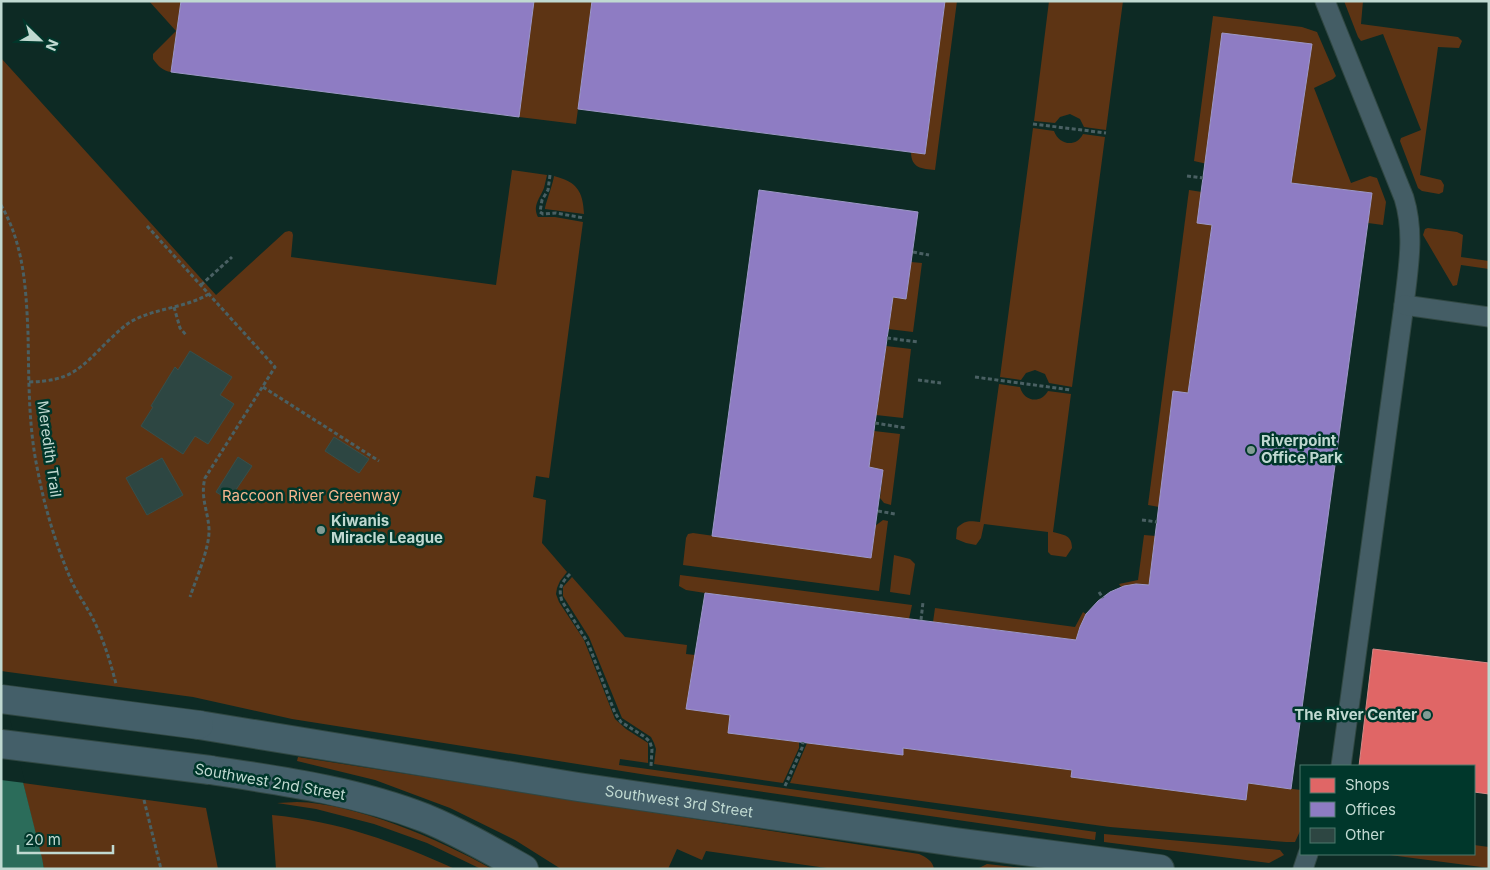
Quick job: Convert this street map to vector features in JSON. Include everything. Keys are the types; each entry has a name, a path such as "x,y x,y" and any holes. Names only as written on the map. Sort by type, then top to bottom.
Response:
{"main road":[{"name":"Southwest 3rd Street","path":"1,699 199,725 578,787 956,842 1160,869"},
{"name":"Southwest 2nd Street","path":"1,744 293,782 371,800 426,819 478,843 524,869"}],"lane":[{"path":"1325,1 1400,189 1409,218 1411,236 1404,306 1341,765"},
{"path":"1404,306 1489,317"},
{"path":"1303,869 1308,855"}],"path":[{"path":"1033,124 1106,133"},
{"path":"550,175 540,212 543,214 556,213 584,218"},
{"path":"1187,176 1203,178"},
{"name":"Meredith Trail","path":"1,205 9,218 18,242 24,272 31,422 37,470 56,544 72,582 107,649 117,687"},
{"path":"147,226 275,367 205,478 202,489 209,530 208,541 190,597"},
{"path":"913,252 929,255"},
{"path":"201,285 232,257"},
{"path":"29,382 50,382 67,376 84,365 132,321 187,304 209,294"},
{"path":"174,307 180,328 187,336"},
{"path":"887,338 918,342"},
{"path":"976,377 1072,390"},
{"path":"918,380 941,383"},
{"path":"263,387 379,461"},
{"path":"875,423 906,428"},
{"path":"878,511 895,514"},
{"path":"1142,520 1157,522"},
{"path":"570,574 561,586 559,593 562,601 588,643 615,713 621,722 650,742 652,749 650,766"},
{"path":"1098,592 1103,598"},
{"path":"921,620 923,602"},
{"path":"784,786 803,742"},
{"path":"144,800 160,869"}],"green space":[{"path":"149,1 181,1 171,72 159,66 153,59 153,54 176,31"},
{"path":"534,1 592,1 576,124 519,117"},
{"path":"945,1 957,1 935,170 918,167 911,157 911,152 925,154"},
{"path":"1049,1 1123,1 1106,130 1084,127 1080,119 1070,114 1060,117 1055,123 1034,121"},
{"path":"1344,1 1363,1 1361,24 1458,37 1462,41 1459,48 1438,47 1420,175 1441,180 1444,185 1443,192 1439,194 1422,191 1418,188 1400,141 1401,138 1421,130 1383,34 1361,41"},
{"path":"1213,16 1302,27 1317,32 1336,76 1314,88 1351,183 1370,176 1377,178 1386,202 1383,225 1368,223 1372,193 1291,183 1194,161"},
{"name":"Raccoon River Greenway","path":"1,58 216,295 285,232 289,231 293,235 291,257 496,285 512,170 547,175 544,188 536,206 538,217 555,217 583,222 549,478 536,476 533,497 546,500 542,543 567,572 557,588 556,594 559,602 584,640 615,719 626,729 648,743 648,763 620,759 619,765 1096,832 1095,840 647,775 292,719 193,697 1,671"},
{"path":"1033,128 1054,131 1056,136 1068,143 1076,141 1083,134 1105,137 1072,387 1049,383 1045,374 1035,370 1026,373 1021,380 1000,377"},
{"path":"554,176 568,181 577,189 582,199 584,214 545,209"},
{"path":"1189,190 1202,192 1212,225 1188,393 1159,507 1148,505"},
{"path":"1425,229 1457,232 1463,235 1461,257 1489,261 1489,269 1461,265 1457,285 1453,286 1423,235"},
{"path":"911,262 922,263 913,332 888,329 893,297 906,299"},
{"path":"886,346 911,349 903,418 876,415"},
{"path":"999,384 1020,387 1025,396 1033,400 1041,398 1048,391 1071,394 1053,532 1067,536 1071,540 1072,548 1066,557 1051,555 1048,552 1048,532 984,524 981,538 976,545 956,539 957,528 960,525 973,521 980,522"},
{"path":"874,431 900,434 891,505 884,503 880,498 883,470 869,467"},
{"path":"883,520 888,521 879,591 683,565 686,538 688,534 693,533 871,558 875,526"},
{"path":"1144,535 1156,536 1149,585 1136,584 1121,587 1119,584 1138,580"},
{"path":"894,555 910,559 915,564 910,595 890,592"},
{"path":"680,575 912,605 909,619 705,593 686,590 679,586"},
{"path":"572,577 625,637 687,645 686,654 695,655 730,715 728,733 799,742 799,748 783,783 654,764 656,749 651,737 622,718 589,637 563,596 563,587"},
{"path":"935,608 1075,627 1083,612 1086,614 1076,640 933,622"},
{"path":"807,743 903,754 903,748 1072,770 1072,777 1246,800 1248,783 1300,790 1300,831 1295,842 1286,842 1110,827 790,783"},
{"path":"298,757 919,854 931,862 934,869 834,869 706,851 702,860 677,849 668,869 561,869 515,840 450,808 375,780 297,761"},
{"path":"23,783 206,808 218,869 44,869"},
{"path":"277,803 320,804 371,816 423,835 492,869 481,869 427,843 374,824 316,809"},
{"path":"272,815 320,822 366,834 411,850 455,869 276,869"},
{"path":"1104,834 1280,850 1284,855 1269,863 1104,842"},
{"path":"1475,845 1489,847 1489,868 1390,855 1475,855"},
{"path":"987,864 1031,869 977,869"}],"shaded area":[{"path":"1,694 42,858 44,869 1,869"}],"pier":[{"path":"1,691 4,693 25,783 1,780"}],"building: Shops":[{"name":"The River Center","path":"1373,649 1489,663 1489,794 1475,792 1475,765 1359,765"}],"building: Offices":[{"path":"181,1 534,1 519,117 171,72"},
{"path":"592,1 945,1 925,154 578,109"},
{"name":"Riverpoint Office Park","path":"1222,33 1312,44 1291,183 1372,193 1291,789 1248,783 1246,800 1071,777 1072,770 903,748 903,755 728,733 730,715 686,709 705,593 1076,640 1086,614 1098,601 1110,592 1124,586 1136,584 1149,585 1173,391 1188,393 1212,225 1197,223"},
{"path":"759,190 918,212 906,299 893,297 869,467 883,470 871,558 712,536"}],"building: Other":[{"path":"190,351 232,377 220,395 234,404 208,444 195,436 183,454 141,426 175,367 178,370"},
{"path":"334,437 369,459 359,473 325,451"},
{"path":"238,457 252,466 229,500 216,492"},
{"path":"162,458 183,495 147,515 126,478"}],"place":[{"name":"Riverpoint Office Park","path":"1251,450"},
{"name":"Kiwanis Miracle League","path":"321,530"},
{"name":"The River Center","path":"1427,715"}]}
